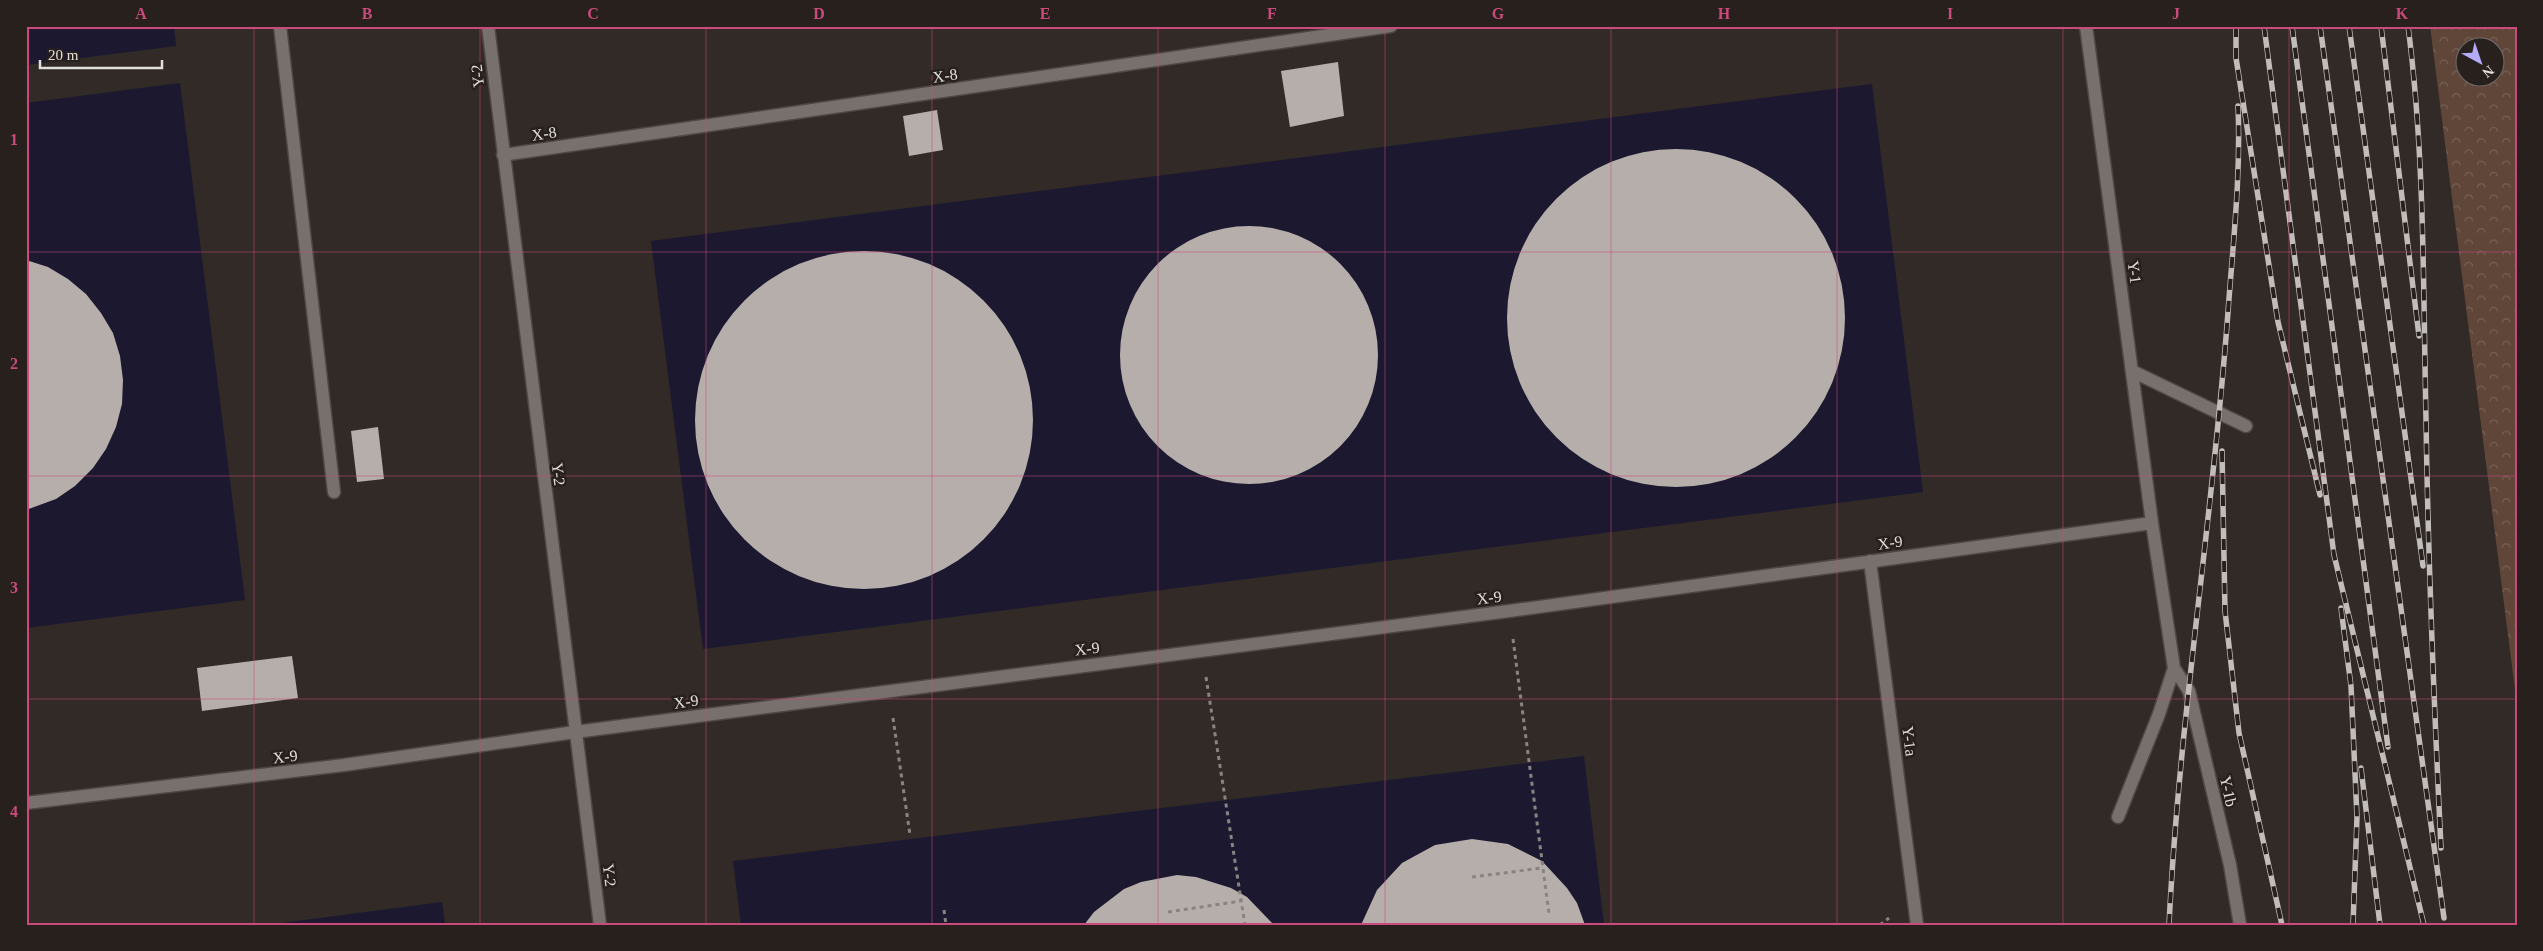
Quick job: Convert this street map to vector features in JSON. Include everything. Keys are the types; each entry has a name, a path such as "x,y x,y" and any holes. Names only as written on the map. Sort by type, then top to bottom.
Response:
{"street":[{"path":"280,26 334,492"},
{"name":"Y-2","path":"488,26 600,925"},
{"name":"X-8","path":"503,155 1391,26"},
{"name":"Y-1","path":"2086,26 2152,523"},
{"path":"2132,371 2246,426"},
{"name":"X-9","path":"26,803 344,765 575,732 1202,649 1509,611 2152,523"},
{"name":"Y-1b","path":"2152,523 2174,668 2189,691 2230,865 2240,925"},
{"name":"Y-1a","path":"1870,561 1917,925"},
{"name":"Y-1b","path":"2118,817 2160,714 2174,668"}],"path":[{"path":"1509,611 1549,914"},
{"path":"1202,649 1245,925"},
{"path":"890,690 910,835"},
{"path":"1472,877 1542,868"},
{"path":"1168,912 1241,901"},
{"path":"944,910 946,925"}],"green space":[{"path":"2430,26 2517,26 2517,705"}],"shaded area":[{"path":"26,26 174,26 176,46 26,65"},
{"path":"180,83 245,600 26,628 26,103"},
{"path":"1872,84 1923,492 703,649 651,241"},
{"path":"1584,756 1604,925 741,925 733,861"},
{"path":"442,902 445,925 267,925"}],"building":[{"path":"1338,62 1344,116 1290,127 1281,71"},
{"path":"937,110 943,150 909,156 903,116"},
{"path":"1676,149 1709,152 1741,162 1770,177 1796,198 1817,224 1832,253 1842,285 1845,318 1842,351 1832,383 1817,412 1796,438 1770,459 1741,474 1709,484 1676,487 1643,484 1611,474 1582,459 1556,438 1535,412 1520,383 1510,351 1507,318 1510,285 1520,253 1535,224 1556,198 1582,177 1611,162 1643,152"},
{"path":"1249,226 1274,228 1310,241 1331,255 1349,273 1363,294 1368,306 1376,330 1378,355 1376,380 1363,416 1349,437 1331,455 1310,469 1298,474 1274,482 1249,484 1224,482 1188,469 1167,455 1149,437 1135,416 1130,404 1122,380 1120,355 1122,330 1135,294 1149,273 1167,255 1188,241 1200,236 1224,228"},
{"path":"864,251 897,254 929,264 958,279 984,300 1005,326 1020,355 1030,387 1033,420 1030,453 1020,485 1005,514 984,540 958,561 929,576 897,586 864,589 831,586 799,576 770,561 744,540 723,514 708,485 698,453 695,420 698,387 708,355 723,326 744,300 770,279 799,264 831,254"},
{"path":"26,260 48,267 68,279 86,294 101,313 113,333 120,356 123,380 122,404 116,427 106,449 93,468 75,486 56,499 26,510"},
{"path":"378,427 384,479 357,482 351,431"},
{"path":"292,656 298,698 202,711 197,668"},
{"path":"1472,839 1508,844 1542,861 1567,888 1577,903 1585,925 1361,925 1377,890 1402,863 1435,845"},
{"path":"1177,875 1196,877 1231,888 1247,897 1274,925 1084,925 1094,912 1124,889 1141,882"}],"railway":[{"path":"2236,26 2236,58 2278,322 2320,495"},
{"path":"2264,26 2334,555 2424,925"},
{"path":"2292,26 2388,747"},
{"path":"2320,26 2444,918"},
{"path":"2349,26 2423,566"},
{"path":"2381,26 2419,336"},
{"path":"2408,26 2414,75 2420,173 2430,579 2441,848"},
{"path":"2169,925 2180,772 2222,389 2236,209 2239,132 2238,106"},
{"path":"2222,451 2225,611 2239,733 2282,925"},
{"path":"2341,608 2351,686 2357,817 2353,925"},
{"path":"2361,768 2380,925"}]}
